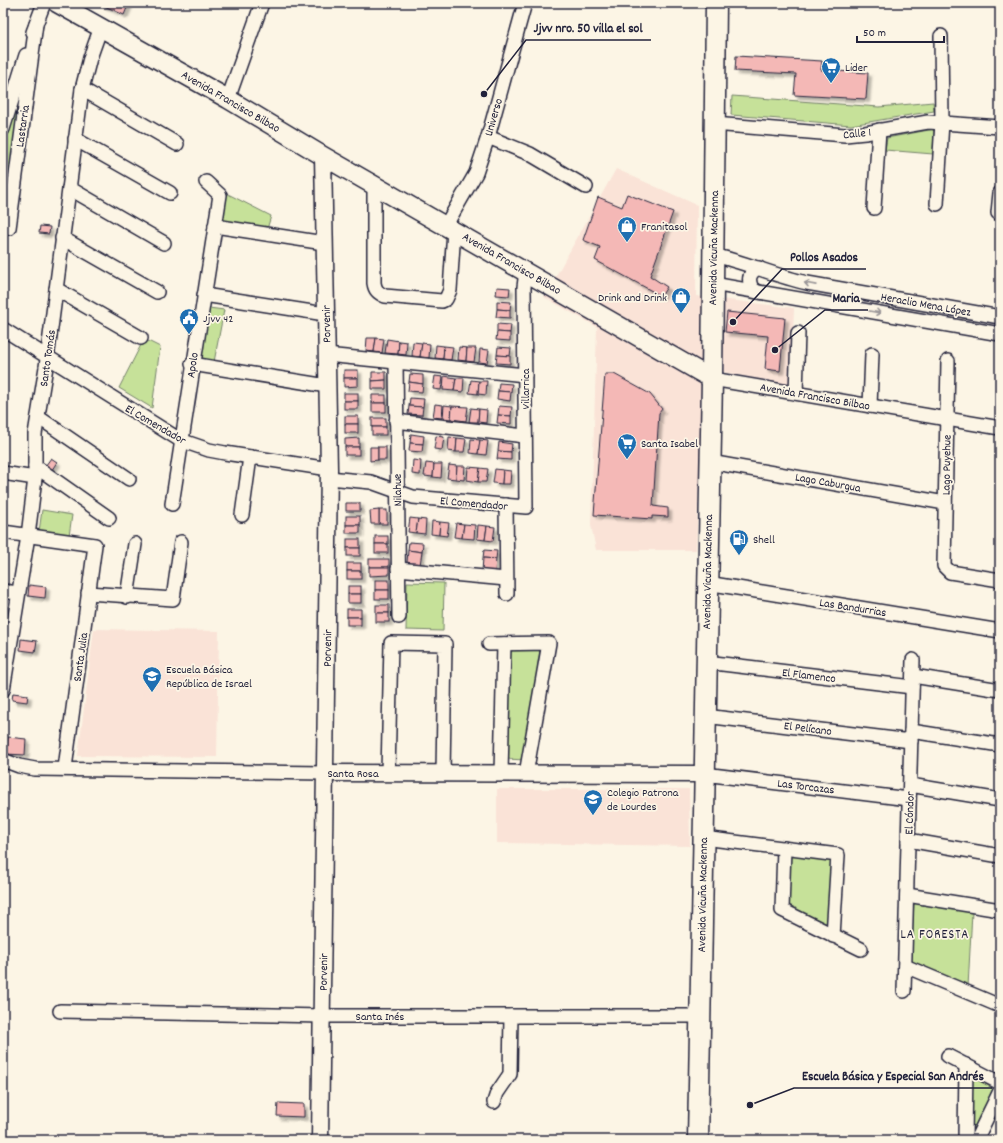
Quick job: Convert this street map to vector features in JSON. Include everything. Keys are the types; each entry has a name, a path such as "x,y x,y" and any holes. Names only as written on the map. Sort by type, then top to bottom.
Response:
{"main road":[{"name":"Avenida Francisco Bilbao","path":"57,3 228,99 323,156 712,379"},
{"name":"Avenida Vicuña Mackenna","path":"698,1140 707,583 712,379 716,3"}],"street":[{"path":"3,129 44,3"},
{"path":"228,99 262,3"},
{"name":"Universo","path":"450,228 471,182 488,137 525,3"},
{"name":"Lastarria","path":"9,228 7,208 36,24"},
{"name":"Santo Tomás","path":"3,690 6,654 28,536 35,472 35,434 47,358 82,88 90,58 101,27"},
{"path":"937,204 942,122 941,36"},
{"path":"82,88 177,144"},
{"name":"Calle 1","path":"714,124 854,135 922,122 1000,126"},
{"path":"874,208 879,130"},
{"path":"488,137 530,154 586,187"},
{"path":"75,139 170,193"},
{"name":"Porvenir","path":"320,1140 329,474 323,156"},
{"name":"Apolo","path":"172,504 180,440 220,195 206,182"},
{"path":"374,184 374,283 375,288 379,293 385,296 442,301 446,299 450,290 450,228"},
{"path":"69,188 164,243"},
{"path":"998,213 1000,193"},
{"path":"215,226 324,243"},
{"path":"62,238 157,292"},
{"name":"Heraclio Mena López","path":"713,255 807,283 1000,317"},
{"path":"758,292 752,288 750,277 752,272 759,268"},
{"name":"Villarrica","path":"526,272 524,287 526,507"},
{"name":"Heraclio Mena López","path":"713,284 1000,334"},
{"path":"56,289 141,338"},
{"path":"204,295 325,314"},
{"path":"945,307 950,310 952,316 951,321 945,325"},
{"name":"El Comendador","path":"3,329 180,440 209,450 363,480 420,498 526,507"},
{"path":"796,393 798,333"},
{"path":"870,406 872,354"},
{"path":"326,355 525,375"},
{"name":"Lago Puyehue","path":"948,361 944,563 946,569 950,572 1000,580"},
{"name":"Nilahue","path":"396,362 399,617"},
{"path":"192,364 327,386"},
{"name":"Avenida Francisco Bilbao","path":"712,379 1000,428"},
{"path":"38,417 128,478"},
{"path":"396,421 525,436"},
{"path":"242,515 250,457"},
{"name":"Lago Caburgua","path":"710,462 945,503"},
{"path":"3,472 35,472 109,518"},
{"path":"506,505 507,594"},
{"path":"3,532 28,536"},
{"name":"Santa Julia","path":"28,536 95,546 65,768"},
{"path":"88,593 127,597 173,598 182,542"},
{"path":"127,597 135,544"},
{"path":"398,569 506,579"},
{"name":"Las Bandurrias","path":"707,583 1000,631"},
{"path":"3,591 18,593"},
{"path":"388,773 391,643 445,644 443,774"},
{"path":"489,644 549,643 526,774"},
{"path":"501,774 504,644"},
{"name":"El Cóndor","path":"904,991 913,660"},
{"name":"El Flamenco","path":"706,662 1000,690"},
{"name":"El Pelícano","path":"705,716 1000,745"},
{"name":"Santa Rosa","path":"3,760 27,768 325,773 704,774"},
{"name":"Las Torcazas","path":"704,774 909,799"},
{"path":"910,785 1000,800"},
{"path":"703,838 838,855 833,936"},
{"path":"908,840 1000,856"},
{"path":"784,848 782,910 861,950"},
{"path":"907,895 1000,910"},
{"path":"905,966 1000,1006"},
{"name":"Santa Inés","path":"60,1011 322,1016 700,1016"},
{"path":"494,1102 497,1092 510,1074 511,1016"},
{"path":"948,1056 1000,1083"},
{"path":"965,1140 966,1065"},
{"path":"976,1140 1000,1091"}],"shaded area":[{"path":"616,169 697,205 696,296 794,308 791,386 704,368 696,550 596,550 591,525 597,327 544,297"},
{"name":"Escuela Básica República de Israel","path":"94,629 219,631 217,757 78,756"},
{"name":"Colegio Patrona de Lourdes","path":"497,789 689,789 690,846 497,843"}],"green space":[{"path":"24,71 8,199 3,197 3,143"},
{"path":"732,96 879,107 933,102 934,111 851,125 731,115"},
{"path":"934,129 933,154 885,150 887,138"},
{"path":"224,192 271,216 267,229 216,222"},
{"path":"209,308 224,310 214,362 199,359"},
{"path":"144,339 160,347 152,408 119,388"},
{"path":"42,510 72,515 69,536 39,532"},
{"path":"407,582 444,583 443,631 406,630"},
{"path":"510,649 540,649 526,760 506,759"},
{"path":"790,855 833,860 830,926 788,907"},
{"path":"914,902 972,912 968,987 911,963"},
{"path":"972,1077 994,1089 971,1137"}],"building":[{"path":"98,3 129,3 124,15"},
{"name":"Lider","path":"736,56 822,61 821,70 868,73 866,99 794,95 796,74 735,71"},
{"name":"Franitasol","path":"627,194 673,212 650,276 667,287 661,296 595,260 600,247 583,240 598,197 622,207"},
{"path":"40,226 50,227 49,234 39,233"},
{"path":"497,287 510,288 509,296 496,295"},
{"path":"497,301 511,302 510,310 497,309"},
{"path":"497,309 510,310 510,318 496,317"},
{"path":"727,312 785,318 780,371 765,369 768,336 725,332"},
{"path":"497,324 511,325 510,333 497,332"},
{"path":"497,332 510,333 510,341 496,340"},
{"path":"367,338 376,338 374,352 366,351"},
{"path":"376,338 384,339 382,353 374,352"},
{"path":"387,339 399,341 398,354 385,353"},
{"path":"399,341 407,342 406,355 398,354"},
{"path":"413,342 422,343 420,357 412,356"},
{"path":"422,343 430,344 429,358 420,357"},
{"path":"436,345 444,346 443,359 435,358"},
{"path":"444,346 453,347 451,360 443,359"},
{"path":"459,347 467,348 466,361 458,360"},
{"path":"498,347 511,348 510,356 497,355"},
{"path":"467,348 476,348 474,362 466,361"},
{"path":"480,349 489,350 487,363 479,362"},
{"path":"497,355 510,356 510,364 496,363"},
{"path":"344,370 358,370 358,378 344,378"},
{"path":"372,372 386,372 386,380 372,381"},
{"path":"410,374 423,375 423,384 409,382"},
{"name":"Santa Isabel","path":"605,374 614,374 650,394 662,409 659,413 653,506 668,508 668,517 652,516 652,519 594,515"},
{"path":"435,376 443,377 441,390 433,389"},
{"path":"444,376 456,378 454,391 443,390"},
{"path":"344,378 358,378 358,386 344,387"},
{"path":"456,378 464,378 463,392 454,391"},
{"path":"386,380 386,389 372,389 372,381"},
{"path":"471,380 479,381 478,394 469,393"},
{"path":"479,381 487,381 486,395 478,394"},
{"path":"409,382 423,384 422,392 408,391"},
{"path":"499,383 512,384 511,392 498,391"},
{"path":"498,391 511,392 510,401 497,399"},
{"path":"344,393 358,393 358,401 344,401"},
{"path":"372,395 386,395 386,403 372,403"},
{"path":"410,398 424,399 423,407 409,406"},
{"path":"344,401 358,401 358,409 344,409"},
{"path":"372,403 386,403 386,412 372,412"},
{"path":"435,404 443,405 442,418 433,417"},
{"path":"444,405 452,406 451,419 443,418"},
{"path":"409,406 423,407 422,415 408,414"},
{"path":"452,406 468,407 466,421 451,419"},
{"path":"499,406 512,407 511,416 498,415"},
{"path":"471,408 479,409 478,422 469,422"},
{"path":"479,409 487,410 486,423 478,422"},
{"path":"498,415 511,416 511,424 497,423"},
{"path":"345,416 358,416 358,424 345,424"},
{"path":"372,418 386,418 386,427 372,427"},
{"path":"345,424 358,424 358,433 345,433"},
{"path":"372,427 386,427 386,435 372,435"},
{"path":"411,434 424,436 423,444 410,443"},
{"path":"436,436 444,437 442,450 434,449"},
{"path":"449,437 457,438 456,452 448,451"},
{"path":"359,438 359,447 345,447 345,439"},
{"path":"457,438 466,439 464,452 456,452"},
{"path":"471,439 480,440 478,454 470,453"},
{"path":"480,440 488,441 486,455 478,454"},
{"path":"499,442 512,444 511,452 498,451"},
{"path":"410,443 423,444 422,452 409,451"},
{"path":"345,447 359,447 359,455 345,455"},
{"path":"370,447 378,447 378,460 370,461"},
{"path":"378,447 386,447 386,460 378,460"},
{"path":"498,451 511,452 511,460 497,459"},
{"path":"51,458 57,462 50,473 43,469"},
{"path":"413,460 421,461 420,475 412,474"},
{"path":"426,463 434,464 433,477 424,476"},
{"path":"434,464 442,464 441,478 433,477"},
{"path":"449,465 457,466 456,479 447,478"},
{"path":"457,466 465,466 464,480 456,479"},
{"path":"468,467 480,468 478,482 467,480"},
{"path":"480,468 488,469 486,482 478,482"},
{"path":"495,469 503,470 502,484 493,483"},
{"path":"503,470 511,471 510,484 502,484"},
{"path":"346,503 360,503 360,511 346,511"},
{"path":"379,510 387,510 387,524 379,524"},
{"path":"379,510 379,524 371,524 370,511"},
{"path":"346,516 360,516 360,525 346,525"},
{"path":"410,518 418,519 416,533 408,532"},
{"path":"418,519 426,520 425,534 416,533"},
{"path":"432,521 440,522 439,535 431,534"},
{"path":"440,522 449,523 447,536 439,535"},
{"path":"456,523 464,524 462,538 454,537"},
{"path":"464,524 475,525 474,539 462,538"},
{"path":"346,525 360,525 360,533 346,533"},
{"path":"478,525 487,526 485,540 477,539"},
{"path":"487,526 495,527 493,541 485,540"},
{"path":"375,536 388,536 388,544 375,544"},
{"path":"347,539 360,539 360,548 347,548"},
{"path":"409,542 423,543 422,552 408,550"},
{"path":"375,544 388,544 388,553 375,553"},
{"path":"347,548 360,548 360,556 347,556"},
{"path":"408,550 422,552 420,565 407,563"},
{"path":"484,550 497,551 496,559 483,558"},
{"path":"483,558 496,559 495,572 482,571"},
{"path":"369,559 389,559 389,567 369,567"},
{"path":"347,563 361,563 361,571 347,571"},
{"path":"369,567 389,567 389,575 369,576"},
{"path":"347,571 361,571 361,579 347,579"},
{"path":"375,580 389,580 389,590 375,590"},
{"path":"29,585 46,587 45,598 28,596"},
{"path":"348,586 361,586 361,594 348,594"},
{"path":"375,590 389,590 389,599 375,599"},
{"path":"348,594 361,594 361,603 348,603"},
{"path":"376,605 389,605 389,613 376,613"},
{"path":"347,609 361,609 361,617 347,617"},
{"path":"376,613 389,613 389,622 376,622"},
{"path":"347,617 361,617 361,625 347,625"},
{"path":"21,639 37,641 35,652 20,650"},
{"path":"13,693 28,695 27,702 12,700"},
{"path":"8,737 26,739 25,755 6,754"},
{"path":"278,1103 304,1104 304,1117 277,1116"}],"place":[{"name":"Lider","path":"831,84"},
{"name":"Jjvv nro. 50 villa el sol","path":"484,94"},
{"name":"Franitasol","path":"627,243"},
{"name":"Drink and Drink","path":"681,314"},
{"name":"Pollos Asados","path":"733,322"},
{"name":"Jjvv 42","path":"189,335"},
{"name":"Maria","path":"775,350"},
{"name":"Santa Isabel","path":"627,460"},
{"name":"Shell","path":"739,556"},
{"name":"Escuela Básica República de Israel","path":"152,693"},
{"name":"Colegio Patrona de Lourdes","path":"593,816"},
{"name":"Escuela Básica y Especial San Andrés","path":"750,1105"}],"district":[{"name":"LA FORESTA","path":"935,933"}]}
